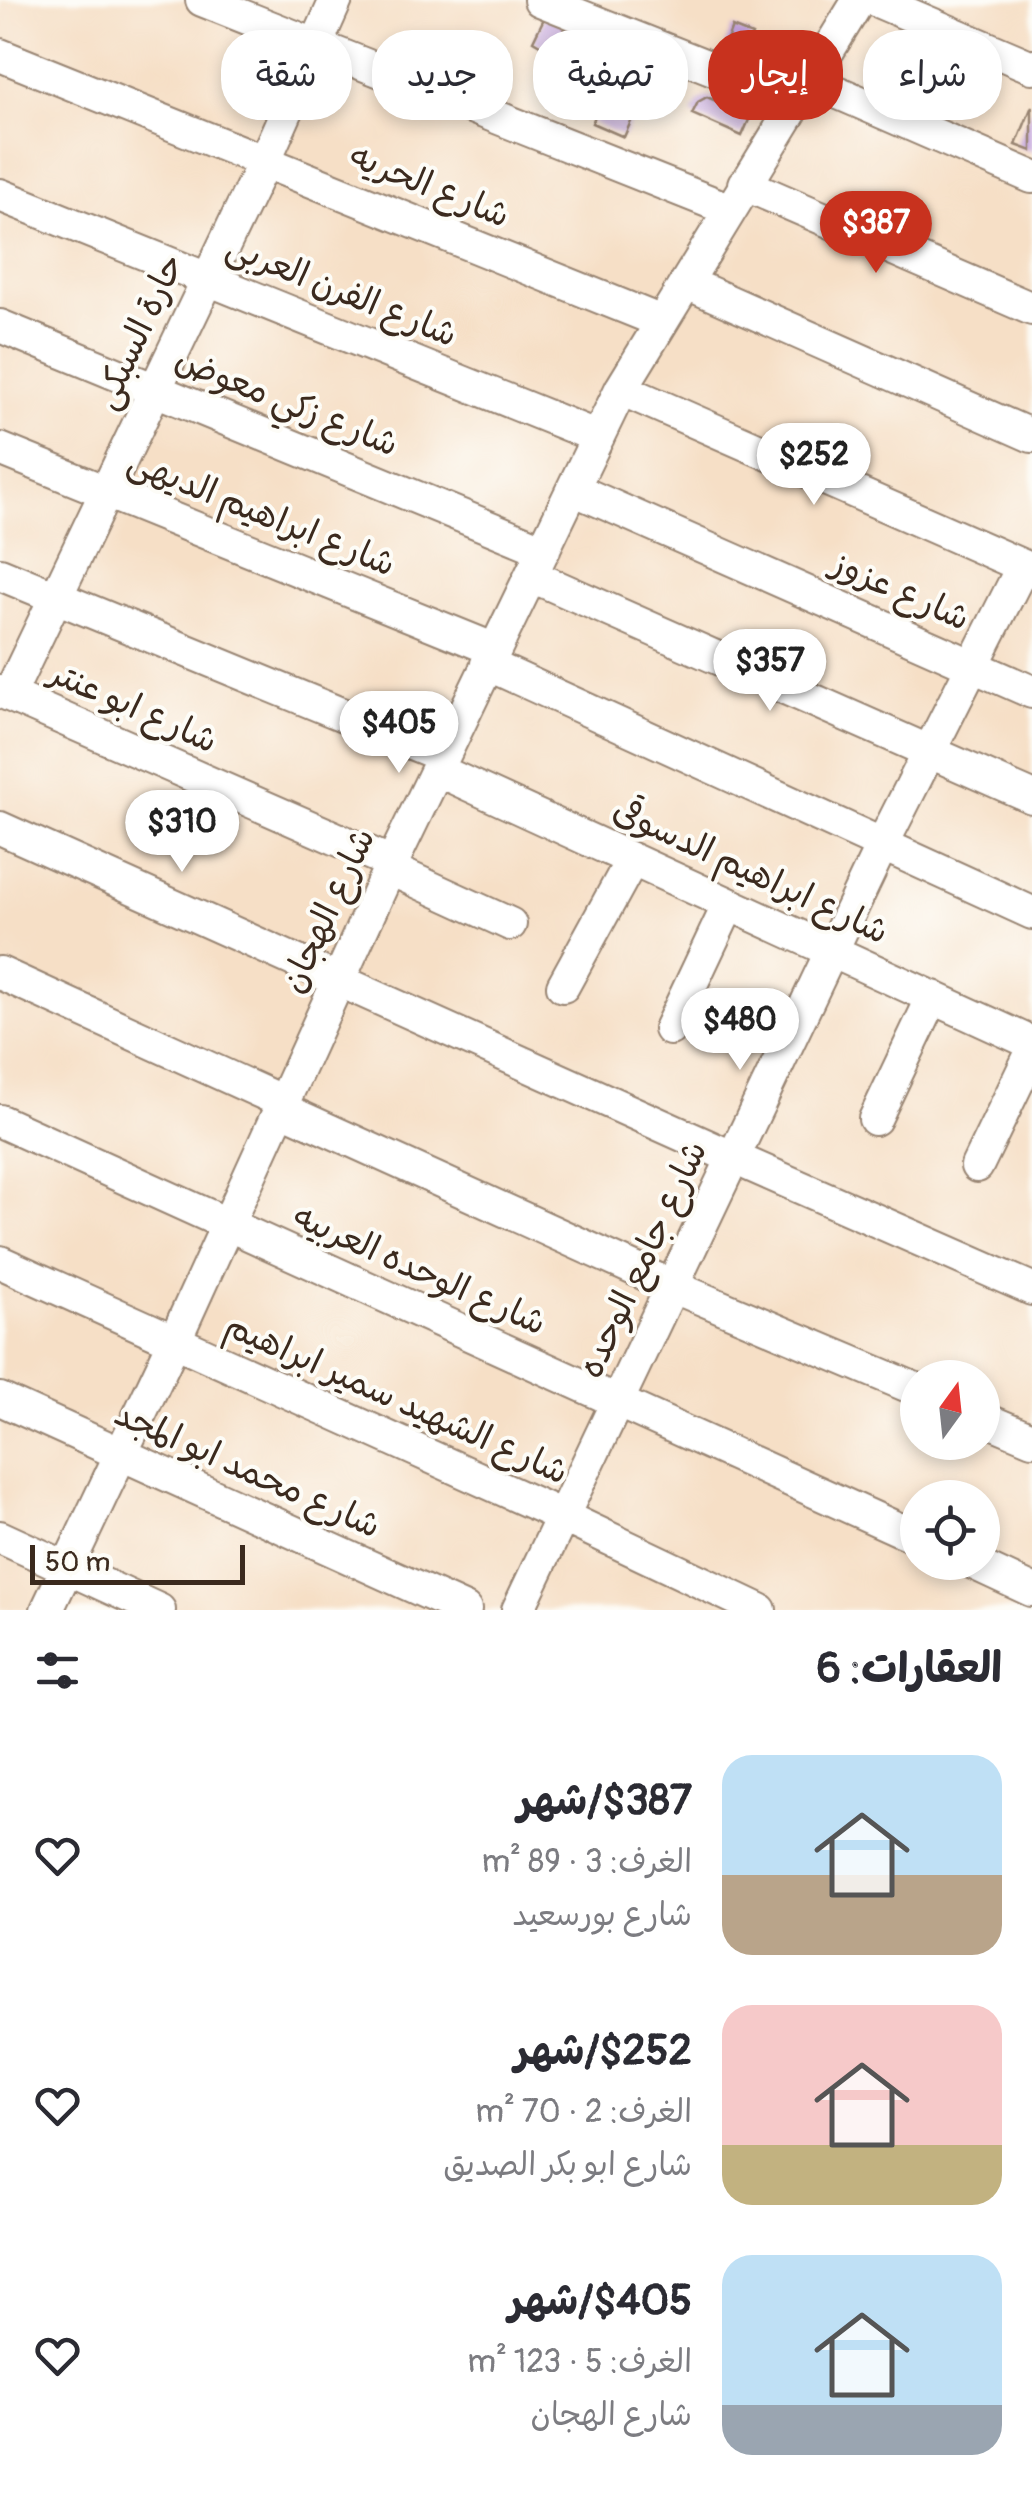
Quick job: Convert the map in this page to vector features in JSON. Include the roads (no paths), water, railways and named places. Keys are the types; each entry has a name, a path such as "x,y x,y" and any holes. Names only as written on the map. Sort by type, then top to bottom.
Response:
{"street":[{"path":"202,0 273,30"},
{"name":"حارة السبكى","path":"322,30 336,0"},
{"path":"540,0 708,58"},
{"name":"شارع الهجان","path":"840,30 858,0"},
{"path":"875,0 1032,67"},
{"name":"شارع الحريه","path":"0,56 662,322"},
{"path":"352,61 736,197 1032,310"},
{"path":"843,106 1032,177"},
{"name":"حارة السبكى","path":"4,693 56,597 282,120"},
{"name":"شارع الهجان","path":"48,1610 391,866 621,389 784,120"},
{"name":"شارع الفرن العربى","path":"0,195 598,438"},
{"path":"687,284 1032,436"},
{"name":"شارع زكي معوض","path":"0,326 154,390 538,563 1032,797"},
{"path":"621,389 1028,568"},
{"name":"شارع ابراهيم الديهى","path":"0,448 490,657 1032,913"},
{"name":"شارع عزوز","path":"572,489 1032,692"},
{"name":"شارع جامع الوحده","path":"518,1610 882,844 1028,568"},
{"name":"شارع ابراهيم الدسوقى","path":"0,574 440,764 632,860 1032,1043"},
{"name":"شارع ابو عنتر","path":"4,693 391,866 510,924"},
{"path":"0,828 1032,1289"},
{"path":"564,986 632,860"},
{"path":"670,1029 728,904"},
{"path":"0,973 674,1287 900,1382"},
{"path":"875,1120 933,997"},
{"path":"977,1166 1032,1052"},
{"name":"شارع الوحده العربيه","path":"0,1122 900,1530"},
{"name":"شارع الشهيد سمير ابراهيم","path":"0,1262 562,1516 760,1610"},
{"name":"شارع محمد ابو المجد","path":"0,1399 465,1610"},
{"path":"1000,1426 1032,1439"},
{"path":"0,1537 159,1610"},
{"path":"1000,1575 1031,1589 1021,1610"}]}
